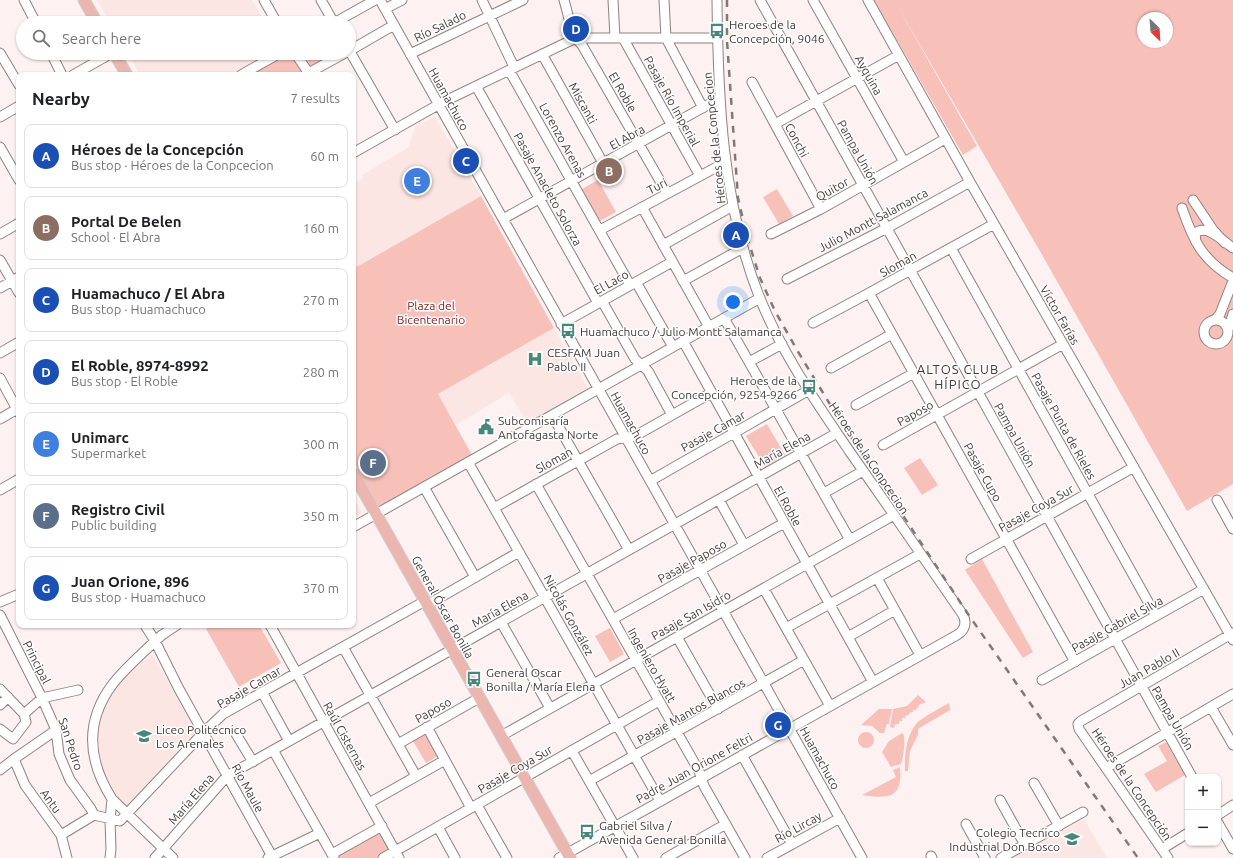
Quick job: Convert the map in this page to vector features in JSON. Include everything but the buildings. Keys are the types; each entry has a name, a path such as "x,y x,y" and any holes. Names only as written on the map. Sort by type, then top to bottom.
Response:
{"main road":[{"path":"84,0 93,16"},
{"path":"117,60 125,72"},
{"name":"General Óscar Bonilla","path":"356,478 480,698 565,856"}],"street":[{"path":"24,0 32,16"},
{"path":"264,0 273,16"},
{"path":"321,0 330,16"},
{"path":"346,16 375,0"},
{"name":"Huamachuco","path":"380,0 862,858"},
{"path":"385,9 402,0"},
{"name":"Lorenzo Arenas","path":"482,0 512,68 572,181 600,230 673,347"},
{"name":"Río Salado","path":"410,54 523,0"},
{"name":"El Roble","path":"564,0 576,38 582,45 667,193"},
{"name":"Pasaje Río Imperial","path":"613,0 619,38 672,125 700,176"},
{"path":"664,0 666,38 703,108"},
{"path":"356,150 476,86 576,38 717,38 717,0"},
{"name":"Pampa Unión","path":"760,0 1190,774"},
{"name":"Ayquina","path":"814,0 904,162"},
{"name":"Víctor Farías","path":"868,0 994,224 1232,636"},
{"path":"356,46 394,25"},
{"name":"Héroes de la Conpcecion","path":"717,38 720,98 726,162 733,206 743,248 760,298 782,344 809,390 963,615 965,626"},
{"path":"0,53 16,80"},
{"name":"Miscanti","path":"542,54 603,163"},
{"path":"775,124 899,56"},
{"path":"54,60 60,72"},
{"path":"78,72 100,60"},
{"path":"248,72 268,60"},
{"path":"299,60 307,72"},
{"path":"312,72 333,60"},
{"path":"355,60 395,130"},
{"name":"Conchi","path":"752,82 821,209"},
{"name":"Pasaje Anacleto Solorza","path":"476,86 600,302 635,359 648,371 672,415"},
{"name":"El Abra","path":"503,219 720,98"},
{"path":"0,117 16,108"},
{"name":"Quitor","path":"771,234 821,209 946,139"},
{"path":"0,147 16,174"},
{"path":"11,165 16,162"},
{"name":"Turi","path":"600,230 726,162"},
{"name":"Julio Montt Salamanca","path":"787,279 887,228 970,182"},
{"path":"1193,200 1213,230 1229,246"},
{"path":"663,245 733,206"},
{"path":"642,207 709,327"},
{"path":"1182,208 1190,232 1201,251 1220,271 1233,280 1220,314 1215,320 1208,323 1204,331 1206,339 1209,342 1221,343 1227,337 1233,314"},
{"name":"Sloman","path":"813,323 870,294 910,270 994,224"},
{"path":"0,234 16,225"},
{"path":"1196,242 1195,234 1202,230 1208,230 1229,246"},
{"path":"683,281 743,248"},
{"name":"Pasaje Punta de Rieles","path":"951,248 1156,616"},
{"path":"0,260 16,279 0,288"},
{"name":"El Laco","path":"562,324 672,262"},
{"name":"Pasaje Cupo","path":"870,294 1075,662"},
{"path":"356,525 760,298"},
{"path":"724,318 850,540"},
{"path":"1215,320 1222,321 1227,326 1228,330"},
{"path":"831,368 892,334"},
{"name":"El Roble","path":"683,342 873,682"},
{"path":"0,353 16,344"},
{"path":"750,362 782,344"},
{"name":"Paposo","path":"883,445 1063,344"},
{"path":"856,405 914,373"},
{"path":"0,378 16,407"},
{"name":"Pasaje Camar","path":"650,481 809,390"},
{"name":"Sloman","path":"494,508 617,439 635,436 711,393"},
{"path":"0,419 16,412"},
{"path":"552,415 629,550"},
{"name":"María Elena","path":"155,858 227,776 837,433"},
{"name":"Nicolás González","path":"468,462 660,801"},
{"name":"Pasaje Coya Sur","path":"971,559 1134,467"},
{"path":"824,492 863,471"},
{"path":"0,490 16,481"},
{"name":"Ingeniero Hyatt","path":"536,484 699,771 704,786 745,858"},
{"path":"424,487 475,577"},
{"path":"719,500 744,545"},
{"path":"1217,500 1230,516 1233,529"},
{"name":"Pasaje San Isidro","path":"501,736 894,516"},
{"name":"Pasaje Paposo","path":"612,619 784,523"},
{"name":"Pasaje Camar","path":"110,820 120,822 203,733 223,714 519,552"},
{"path":"786,628 920,554"},
{"path":"877,578 920,656"},
{"path":"764,588 830,706"},
{"name":"Pasaje Gabriel Silva","path":"1042,680 1204,589"},
{"path":"0,602 16,595"},
{"path":"848,637 895,610"},
{"name":"Principal","path":"0,614 42,698"},
{"path":"501,622 550,708"},
{"name":"Padre Juan Orione Feltri","path":"565,856 615,826 957,635 965,626"},
{"name":"Río Maule","path":"147,628 271,857"},
{"path":"173,628 155,641 112,685 98,707 92,743 94,759 105,788 112,799 173,858"},
{"name":"Raúl Cisternas","path":"272,628 397,854"},
{"name":"Juan Pablo II","path":"1078,724 1141,686 1232,636"},
{"path":"677,637 718,709"},
{"path":"343,647 416,776"},
{"name":"Pasaje Mantos Blancos","path":"589,782 804,660"},
{"path":"0,690 24,714 26,722 13,739 0,730"},
{"path":"24,714 42,698 78,690"},
{"path":"262,692 290,741"},
{"path":"1106,768 1233,694"},
{"path":"0,705 8,697"},
{"name":"San Pedro","path":"42,698 56,730 59,754 65,769 70,780 91,808 94,815"},
{"name":"Paposo","path":"398,744 480,698"},
{"name":"Pasaje Coya Sur","path":"383,858 397,854 438,827 659,701"},
{"path":"1211,707 1233,745"},
{"name":"Héroes de la Concepción","path":"1078,724 1079,728 1168,858"},
{"path":"427,727 445,760 507,858"},
{"path":"0,770 56,730"},
{"path":"236,734 253,762"},
{"path":"273,750 333,856 382,826"},
{"path":"572,750 633,858"},
{"path":"742,755 792,844"},
{"name":"Antu","path":"14,759 25,785 61,835 68,858"},
{"path":"369,803 445,760"},
{"path":"1034,783 1059,826"},
{"path":"110,858 110,820 112,799"},
{"path":"1000,800 1025,845"},
{"path":"1221,813 1233,805"},
{"path":"1001,858 1083,812"},
{"path":"61,835 94,815 110,820"},
{"name":"Río Lircay","path":"768,858 840,818"},
{"path":"666,858 684,854 726,824"},
{"path":"966,824 985,858"},
{"path":"438,827 455,858"},
{"path":"1221,828 1233,849"},
{"path":"271,857 320,832"},
{"path":"1162,850 1185,835"}],"shaded area":[{"path":"97,0 252,0 261,16 107,16"},
{"path":"132,60 255,60 235,72 138,72"},
{"path":"435,117 481,196 356,267 356,182 363,178 362,175 409,147 415,127"},
{"name":"CESFAM Juan Pablo II","path":"554,328 589,390 528,424 509,393 456,425 438,394"},
{"path":"356,502 362,513 356,516"},
{"name":"Liceo Politécnico Los Arenales","path":"152,655 198,730 127,806 109,789 100,767 95,743 99,716 112,691 127,673"},
{"name":"Colegio Tecnico Industrial Don Bosco","path":"1084,819 1107,858 1014,858"}],"green space":[{"path":"874,0 894,0 977,146 963,155"},
{"path":"894,0 1233,0 1233,484 1187,511 1041,253"},
{"path":"276,60 295,60 301,72 255,72"},
{"path":"305,60 326,60 311,69"},
{"path":"598,180 616,212 600,221 582,189"},
{"path":"777,189 793,216 779,224 763,197"},
{"name":"Plaza del Bicentenario","path":"481,196 554,328 438,394 472,455 379,507 356,465 356,267"},
{"path":"767,424 785,455 765,467 746,436"},
{"path":"920,458 938,485 922,495 904,468"},
{"path":"982,559 1033,652 1023,658 965,570"},
{"path":"261,628 281,663 239,687 206,629"},
{"path":"610,628 624,654 610,662 595,636"},
{"path":"918,695 925,701 925,703 920,704 916,710 913,710 913,712 909,713 909,715 906,715 905,718 902,718 902,721 899,721 899,724 895,724 894,728 890,727 893,709 907,706"},
{"path":"949,703 950,710 918,729 918,735 910,751 908,771 905,771 906,750 913,729 917,723 925,717"},
{"path":"879,709 892,709 889,724 887,724 884,733 880,733 872,726 861,725"},
{"path":"863,732 869,732 874,737 872,746 869,748 863,748 858,743 858,737"},
{"path":"902,733 904,735 904,753 901,764 891,767 882,752 889,741"},
{"path":"426,734 438,756 426,763 413,741"},
{"path":"1166,742 1185,775 1156,792 1144,774 1167,761 1158,746"},
{"path":"900,767 899,785 896,791 892,794 879,797 862,795 896,777 893,770"},
{"path":"380,832 389,850 376,858 339,858 338,855"}],"railway":[{"path":"727,0 727,41 738,198 747,237 760,278 775,311 834,411 968,614 1138,858"}],"place":[{"name":"El Roble, 8974-8992","path":"576,29"},
{"name":"Heroes de la Concepción, 9046","path":"717,31"},
{"name":"Huamachuco / El Abra","path":"466,161"},
{"name":"Portal De Belen","path":"609,171"},
{"name":"Unimarc","path":"417,181"},
{"name":"Héroes de la Concepción","path":"736,235"},
{"name":"Huamachuco / Julio Montt Salamanca","path":"568,331"},
{"name":"CESFAM Juan Pablo II","path":"535,359"},
{"name":"Heroes de la Concepción, 9254-9266","path":"809,387"},
{"name":"Subcomisaría Antofagasta Norte","path":"486,427"},
{"name":"Registro Civil","path":"373,463"},
{"name":"General Oscar Bonilla / María Elena","path":"474,679"},
{"name":"Juan Orione, 896","path":"778,725"},
{"name":"Liceo Politécnico Los Arenales","path":"144,736"},
{"name":"Gabriel Silva / Avenida General Bonilla","path":"587,832"},
{"name":"Colegio Tecnico Industrial Don Bosco","path":"1072,839"}],"district":[{"name":"ALTOS CLUB HÍPICO","path":"958,376"}]}
